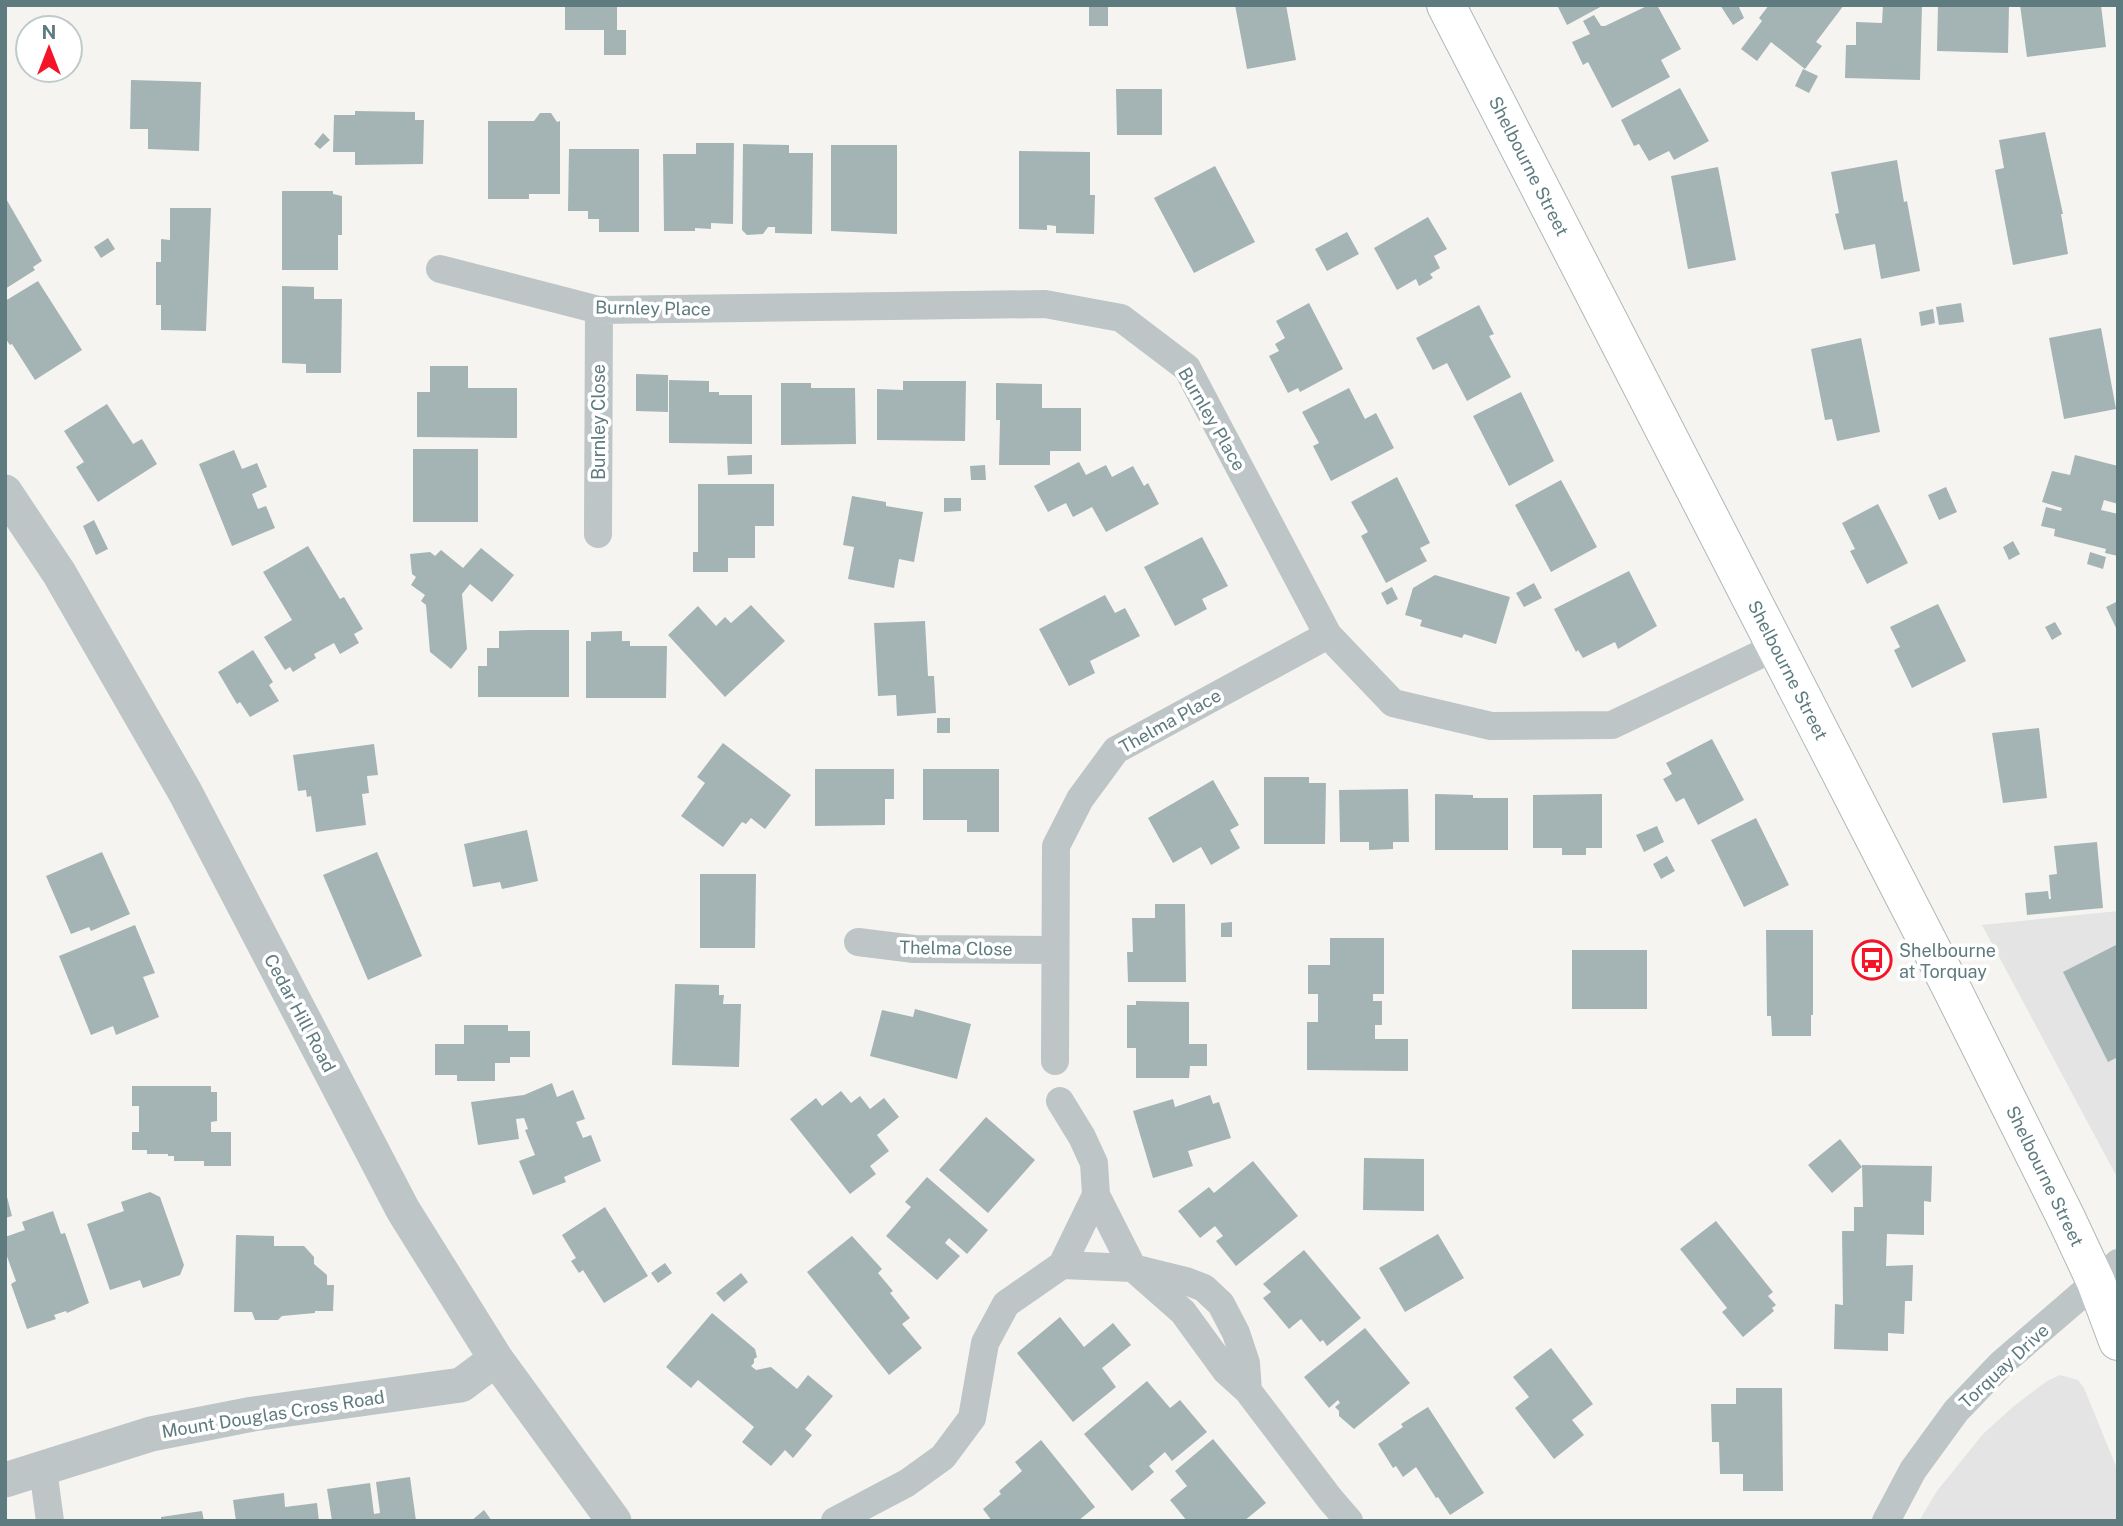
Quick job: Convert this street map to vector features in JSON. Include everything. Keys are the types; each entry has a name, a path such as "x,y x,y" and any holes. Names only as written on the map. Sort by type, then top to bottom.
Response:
{"main road":[{"name":"Shelbourne Street","path":"1446,5 1963,1011 2107,1272 2118,1341"}],"street":[{"name":"Burnley Place","path":"440,269 599,310 1045,304 1121,318 1187,368 1328,635 1393,703 1490,726 1612,725 1776,647"},
{"name":"Burnley Close","path":"598,534 599,310"},
{"name":"Cedar Hill Road","path":"5,492 58,573 185,792 403,1210 495,1359 614,1521"},
{"name":"Thelma Place","path":"1055,1061 1056,846 1080,799 1116,750 1328,635"},
{"name":"Thelma Close","path":"858,942 914,949 1055,950"},
{"path":"1060,1101 1083,1137 1094,1163 1096,1195 1133,1268 1183,1312 1226,1371 1248,1391 1329,1499 1349,1521"},
{"path":"835,1521 907,1483 943,1457 972,1418 985,1343 1006,1304 1062,1265 1096,1195"},
{"path":"1062,1265 1133,1268"},
{"name":"Torquay Drive","path":"1886,1521 1913,1470 1956,1411 2002,1363 2107,1272"},
{"name":"Mount Douglas Cross Road","path":"5,1480 151,1434 253,1414 461,1385 495,1359"},
{"path":"43,1469 50,1521"}],"shaded area":[{"path":"2118,911 2118,1179 1982,925"},
{"path":"2060,1375 2078,1380 2084,1388 2118,1471 2118,1521 1919,1521 1937,1491 1983,1434 2014,1406 2047,1381"}],"building":[{"path":"565,5 617,5 617,30 626,30 626,55 604,55 604,30 565,30"},
{"path":"1089,5 1108,5 1108,26 1089,26"},
{"path":"1235,5 1286,5 1296,60 1247,69"},
{"path":"1557,5 1604,5 1567,25"},
{"path":"1649,5 1657,5 1681,49 1661,60 1670,77 1612,108 1588,62 1583,65 1572,42 1590,34 1583,21 1594,15 1601,26 1605,26"},
{"path":"1720,5 1738,5 1744,18 1733,25"},
{"path":"1769,5 1844,5 1816,42 1822,46 1805,69 1771,42 1757,61 1741,49 1762,21 1759,18"},
{"path":"1883,5 1922,5 1920,80 1845,78 1846,45 1856,45 1856,22 1882,23"},
{"path":"1938,5 2009,5 2008,53 1937,51"},
{"path":"2020,5 2101,5 2106,47 2027,57"},
{"path":"1803,69 1818,76 1809,93 1795,86"},
{"path":"131,80 201,82 199,151 148,149 148,129 130,129"},
{"path":"1680,88 1709,141 1674,160 1669,151 1649,161 1639,144 1634,146 1621,120"},
{"path":"1116,89 1162,89 1162,135 1117,135"},
{"path":"355,111 415,112 415,120 424,120 423,164 355,165 355,152 333,152 334,115 355,115"},
{"path":"540,113 551,113 557,122 560,121 560,194 529,194 529,199 488,199 488,121 534,121"},
{"path":"2045,132 2063,214 2068,254 2013,265 1995,170 2004,168 1999,140"},
{"path":"323,133 330,140 320,149 314,144"},
{"path":"696,143 734,143 733,224 711,223 711,229 664,231 663,154 696,154"},
{"path":"743,144 789,145 789,153 813,153 812,234 775,233 775,227 768,227 763,234 747,235 742,230"},
{"path":"831,145 897,145 897,234 831,231"},
{"path":"569,149 639,149 639,232 599,232 599,219 588,219 588,211 568,211"},
{"path":"1019,151 1090,152 1090,195 1095,195 1094,234 1056,233 1056,226 1047,225 1047,230 1019,229"},
{"path":"1897,160 1920,271 1881,279 1875,244 1844,250 1835,214 1839,213 1831,172"},
{"path":"1215,166 1255,242 1194,273 1154,198"},
{"path":"1718,167 1736,260 1688,269 1671,176"},
{"path":"282,191 333,191 333,194 342,196 342,235 338,235 338,270 282,270"},
{"path":"5,197 42,261 33,267 35,270 5,289"},
{"path":"170,208 211,208 206,331 161,330 161,305 156,305 156,262 161,262 161,239 170,240"},
{"path":"1428,217 1447,249 1434,256 1440,268 1430,274 1433,278 1419,286 1416,279 1397,290 1374,248"},
{"path":"1347,232 1359,254 1327,271 1315,249"},
{"path":"108,238 115,249 101,258 94,247"},
{"path":"38,281 82,350 35,380 12,344 5,338 5,301"},
{"path":"282,286 314,287 314,299 342,299 341,373 306,373 306,364 282,363"},
{"path":"1309,303 1343,369 1300,392 1298,388 1288,393 1269,356 1279,351 1275,344 1285,338 1276,321"},
{"path":"1961,303 1964,322 1939,325 1936,307"},
{"path":"1479,305 1494,334 1489,336 1511,377 1467,401 1447,363 1433,370 1416,338"},
{"path":"1933,309 1935,323 1921,326 1919,312"},
{"path":"2101,328 2116,409 2064,419 2049,338"},
{"path":"1861,338 1880,432 1837,441 1832,419 1825,420 1811,349"},
{"path":"430,366 468,366 468,388 517,388 517,438 417,437 417,392 430,392"},
{"path":"636,374 668,375 668,412 636,411"},
{"path":"669,380 709,381 709,392 719,392 719,395 752,395 752,444 669,443"},
{"path":"903,381 966,381 965,441 877,440 877,389 903,390"},
{"path":"781,383 811,383 811,388 855,388 856,444 781,445"},
{"path":"996,383 1042,384 1042,408 1081,408 1081,451 1050,451 1050,465 999,465 1000,420 996,420"},
{"path":"1349,388 1365,419 1376,413 1394,448 1331,481 1313,446 1319,443 1302,412"},
{"path":"1521,392 1554,461 1509,486 1473,416"},
{"path":"107,404 133,444 142,439 157,464 98,502 76,467 84,462 64,431"},
{"path":"413,449 478,449 478,522 413,522"},
{"path":"234,450 242,469 257,463 267,487 252,494 258,509 266,506 275,528 232,546 199,464"},
{"path":"752,455 752,474 728,475 727,456"},
{"path":"2075,455 2118,466 2118,504 2104,500 2101,510 2118,514 2118,556 2105,553 2106,549 2054,536 2055,529 2041,526 2046,507 2061,511 2062,508 2042,502 2052,471 2070,475"},
{"path":"1079,462 1086,475 1106,465 1112,477 1133,466 1144,486 1148,483 1159,504 1106,532 1092,507 1073,517 1066,503 1048,512 1034,486"},
{"path":"985,465 986,480 971,480 970,466"},
{"path":"1397,477 1430,543 1420,548 1427,561 1386,583 1361,536 1368,532 1351,502"},
{"path":"1561,480 1597,547 1551,572 1515,505"},
{"path":"698,484 774,484 774,526 755,526 755,558 728,558 728,572 693,572 693,552 698,552"},
{"path":"1946,487 1957,512 1939,520 1928,495"},
{"path":"852,496 886,502 886,506 923,512 914,562 899,559 894,588 848,579 854,547 843,545"},
{"path":"944,498 961,498 961,511 944,512"},
{"path":"1878,504 1908,563 1867,584 1850,551 1855,549 1842,523"},
{"path":"94,520 108,549 96,555 83,526"},
{"path":"1202,537 1228,586 1202,599 1207,609 1175,626 1144,567"},
{"path":"2013,541 2020,554 2009,560 2003,547"},
{"path":"308,546 340,599 344,597 363,629 354,634 359,643 340,654 334,643 314,654 316,658 293,672 290,667 285,670 264,637 292,620 263,572"},
{"path":"481,548 514,575 492,602 470,584 462,594 467,649 451,669 430,652 426,605 421,601 425,595 411,585 416,577 412,574 410,554 430,552 435,556 441,550 463,568"},
{"path":"2090,552 2106,557 2103,569 2087,564"},
{"path":"1629,571 1657,626 1618,649 1615,642 1583,658 1578,650 1576,652 1554,609"},
{"path":"1435,575 1510,597 1496,644 1464,634 1462,638 1420,626 1422,620 1405,615 1413,588"},
{"path":"1534,583 1542,598 1524,607 1516,593"},
{"path":"1392,587 1398,599 1387,605 1381,593"},
{"path":"1105,595 1115,613 1125,608 1140,636 1090,661 1095,673 1069,686 1039,629"},
{"path":"2118,601 2118,632 2106,607"},
{"path":"1938,604 1966,661 1912,688 1894,650 1900,647 1890,627"},
{"path":"751,605 785,641 725,697 668,635 698,606 716,626 725,617 731,623"},
{"path":"925,621 928,676 934,676 936,713 897,716 896,695 878,696 874,623"},
{"path":"2055,622 2062,634 2052,640 2045,627"},
{"path":"569,630 569,697 478,697 478,666 487,666 487,648 499,648 499,631"},
{"path":"622,631 622,641 630,641 630,646 667,646 666,698 586,698 586,641 591,641 591,632"},
{"path":"253,650 273,682 269,685 279,701 250,717 240,702 237,704 218,672"},
{"path":"937,718 950,718 950,733 937,733"},
{"path":"2039,728 2047,798 2003,803 1992,733"},
{"path":"1712,739 1744,800 1698,825 1684,798 1676,802 1663,779 1672,774 1666,763"},
{"path":"723,743 791,795 765,829 751,818 746,824 742,822 723,847 681,816 705,783 697,777"},
{"path":"374,744 378,775 367,776 369,793 362,794 366,825 316,832 311,796 307,797 306,790 298,791 293,755"},
{"path":"815,769 894,769 894,799 885,799 885,825 815,826"},
{"path":"923,769 999,769 999,832 967,832 967,820 923,820"},
{"path":"1264,777 1309,777 1309,783 1326,783 1325,844 1264,844"},
{"path":"1213,780 1239,825 1230,830 1240,848 1211,865 1201,847 1173,863 1148,818"},
{"path":"1408,789 1409,842 1393,842 1393,849 1369,850 1369,842 1340,842 1339,790"},
{"path":"1435,794 1508,798 1508,850 1435,850"},
{"path":"1602,794 1602,848 1586,848 1586,855 1562,855 1562,848 1533,848 1533,795"},
{"path":"1756,818 1789,885 1744,907 1711,840"},
{"path":"1657,826 1664,842 1644,852 1636,835"},
{"path":"527,830 538,881 502,889 500,882 473,887 464,844"},
{"path":"2097,842 2103,908 2027,915 2025,893 2048,891 2051,899 2049,875 2057,874 2054,846"},
{"path":"102,852 130,914 91,931 89,927 71,934 46,876"},
{"path":"377,852 422,956 368,980 323,875"},
{"path":"1667,856 1675,871 1661,879 1653,864"},
{"path":"700,874 756,874 755,948 700,948"},
{"path":"1155,904 1185,904 1186,982 1128,982 1127,952 1133,952 1132,918 1155,918"},
{"path":"1232,922 1232,937 1221,937 1221,923"},
{"path":"135,925 155,973 143,977 159,1017 116,1035 113,1026 91,1035 59,956"},
{"path":"1766,930 1813,930 1811,1036 1772,1036 1771,1016 1767,1016"},
{"path":"1330,938 1384,938 1384,994 1373,994 1373,1001 1382,1001 1382,1025 1375,1025 1375,1039 1408,1039 1408,1071 1307,1070 1307,1022 1318,1022 1318,994 1308,994 1308,965 1330,965"},
{"path":"2118,944 2118,1057 2108,1062 2063,972"},
{"path":"1572,950 1647,950 1647,1009 1572,1009"},
{"path":"675,984 719,985 719,995 724,995 723,1004 741,1004 739,1067 672,1065"},
{"path":"1136,1001 1189,1002 1189,1044 1207,1044 1207,1066 1190,1066 1189,1078 1136,1078 1136,1048 1127,1048 1127,1005 1136,1005"},
{"path":"915,1009 971,1024 957,1079 870,1056 882,1010 913,1017"},
{"path":"464,1025 508,1025 508,1031 530,1031 530,1057 510,1057 510,1063 495,1063 495,1081 457,1081 457,1075 435,1075 435,1044 464,1044"},
{"path":"552,1083 557,1097 573,1090 585,1119 576,1122 583,1138 591,1135 601,1161 564,1177 566,1182 533,1195 519,1161 535,1155 525,1130 528,1129 524,1118 516,1119 519,1139 478,1145 471,1102 524,1095"},
{"path":"132,1086 211,1086 211,1092 217,1092 217,1121 211,1122 211,1132 231,1132 231,1166 204,1166 204,1161 174,1161 174,1156 168,1154 147,1154 147,1150 132,1150 132,1132 139,1132 139,1106 132,1106"},
{"path":"841,1091 851,1103 860,1096 870,1109 884,1098 899,1117 877,1135 889,1151 870,1166 876,1174 850,1194 790,1119 816,1098 822,1106"},
{"path":"1210,1095 1213,1104 1219,1102 1231,1138 1188,1151 1193,1166 1153,1178 1133,1111 1173,1099 1175,1107"},
{"path":"986,1117 1035,1160 988,1213 939,1170"},
{"path":"1840,1139 1862,1167 1832,1193 1808,1165"},
{"path":"1364,1158 1424,1159 1424,1211 1363,1210"},
{"path":"1253,1161 1298,1216 1236,1266 1216,1241 1223,1236 1215,1226 1200,1238 1178,1211 1209,1187 1214,1193"},
{"path":"1862,1165 1932,1166 1931,1202 1924,1201 1924,1235 1887,1234 1886,1266 1913,1265 1912,1301 1905,1301 1904,1334 1888,1333 1888,1351 1834,1349 1835,1304 1843,1305 1842,1231 1854,1231 1854,1207 1863,1207"},
{"path":"927,1177 988,1230 967,1254 949,1238 945,1243 960,1256 937,1280 886,1236 911,1207 905,1202"},
{"path":"5,1189 12,1216 5,1218"},
{"path":"150,1192 160,1197 184,1265 180,1275 143,1288 140,1280 110,1290 87,1224 124,1211 121,1202"},
{"path":"605,1207 648,1276 604,1303 583,1270 579,1273 571,1261 576,1258 562,1235"},
{"path":"53,1211 61,1234 65,1233 89,1303 67,1313 66,1311 54,1315 56,1319 27,1329 11,1284 16,1281 5,1251 5,1237 25,1230 22,1222"},
{"path":"1716,1221 1773,1292 1768,1296 1776,1305 1772,1308 1774,1311 1743,1337 1722,1312 1727,1308 1680,1249"},
{"path":"1438,1234 1464,1278 1405,1312 1379,1268"},
{"path":"236,1235 274,1236 274,1246 304,1246 314,1257 314,1264 327,1275 327,1285 334,1285 333,1311 282,1316 278,1320 255,1320 252,1312 234,1312"},
{"path":"852,1236 882,1269 878,1273 910,1318 902,1324 922,1348 889,1375 807,1272"},
{"path":"1304,1250 1361,1318 1327,1346 1323,1340 1320,1342 1301,1319 1289,1329 1263,1298 1271,1292 1263,1284"},
{"path":"665,1263 672,1273 658,1283 651,1273"},
{"path":"741,1273 748,1282 724,1302 716,1293"},
{"path":"712,1313 755,1349 757,1357 751,1366 756,1370 771,1367 797,1389 808,1375 833,1396 805,1429 812,1435 793,1458 785,1450 771,1466 742,1442 754,1427 698,1380 691,1388 666,1367"},
{"path":"1060,1317 1084,1347 1113,1323 1131,1345 1102,1368 1116,1387 1073,1422 1017,1353"},
{"path":"1365,1328 1410,1383 1354,1429 1339,1416 1335,1407 1340,1403 1338,1400 1329,1408 1304,1377"},
{"path":"1551,1348 1593,1404 1572,1420 1584,1435 1554,1459 1515,1408 1529,1397 1513,1377"},
{"path":"1147,1381 1170,1408 1180,1400 1207,1432 1172,1461 1165,1452 1149,1466 1154,1472 1132,1491 1084,1434"},
{"path":"1736,1388 1782,1388 1783,1491 1743,1491 1743,1474 1720,1474 1719,1442 1712,1442 1711,1404 1736,1404"},
{"path":"1428,1407 1484,1493 1450,1515 1416,1467 1403,1477 1396,1466 1393,1468 1378,1444 1403,1427 1401,1424"},
{"path":"1213,1439 1266,1503 1244,1521 1187,1521 1170,1500 1187,1486 1175,1471"},
{"path":"1041,1440 1095,1507 1078,1521 992,1521 983,1509 1022,1471 1015,1462"},
{"path":"410,1477 416,1521 332,1521 327,1489 370,1483 374,1514 380,1513 376,1482"},
{"path":"284,1493 285,1507 317,1503 319,1521 236,1521 233,1500"},
{"path":"484,1510 492,1521 471,1521"},
{"path":"202,1511 204,1521 161,1521 161,1517"}],"place":[{"name":"Shelbourne at Torquay","path":"1872,960"}]}
